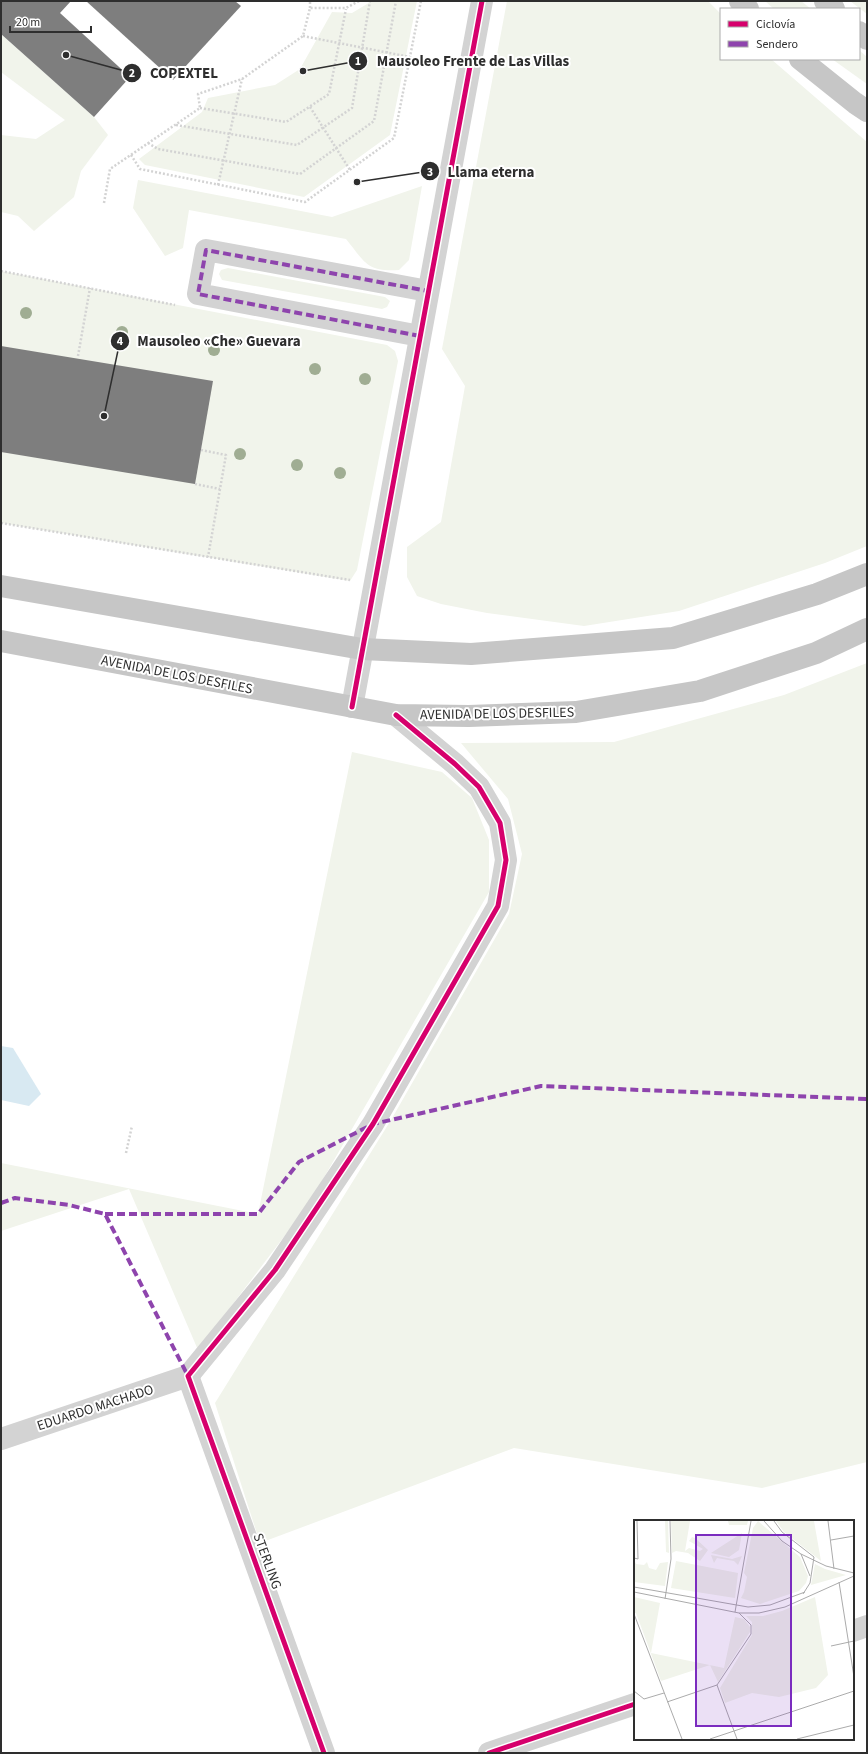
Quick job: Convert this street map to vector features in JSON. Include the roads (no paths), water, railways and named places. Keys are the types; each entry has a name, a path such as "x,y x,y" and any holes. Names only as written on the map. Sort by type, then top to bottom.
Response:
{"main road":[{"path":"825,1 833,8"},
{"path":"801,60 867,111"},
{"path":"1,586 362,649 471,654 673,638 817,594 867,574"},
{"name":"AVENIDA DE LOS DESFILES","path":"1,641 396,715 469,716 576,712 700,691 816,653 867,630"}],"street":[{"path":"352,707 482,1"},
{"path":"420,336 198,294 199,287 206,250 428,292"},
{"path":"188,1376 275,1270 373,1124 498,906 506,860 500,823 479,787 455,764 396,715"},
{"name":"EDUARDO MACHADO","path":"1,1439 188,1376"},
{"name":"STERLING","path":"188,1376 324,1753"},
{"path":"854,1631 867,1626"},
{"path":"489,1753 634,1704"}],"place":[{"name":"COPEXTEL","path":"66,55"},
{"name":"Mausoleo Frente de Las Villas","path":"303,71"},
{"name":"Llama eterna","path":"357,182"},
{"name":"Mausoleo «Che» Guevara","path":"104,416"}]}
